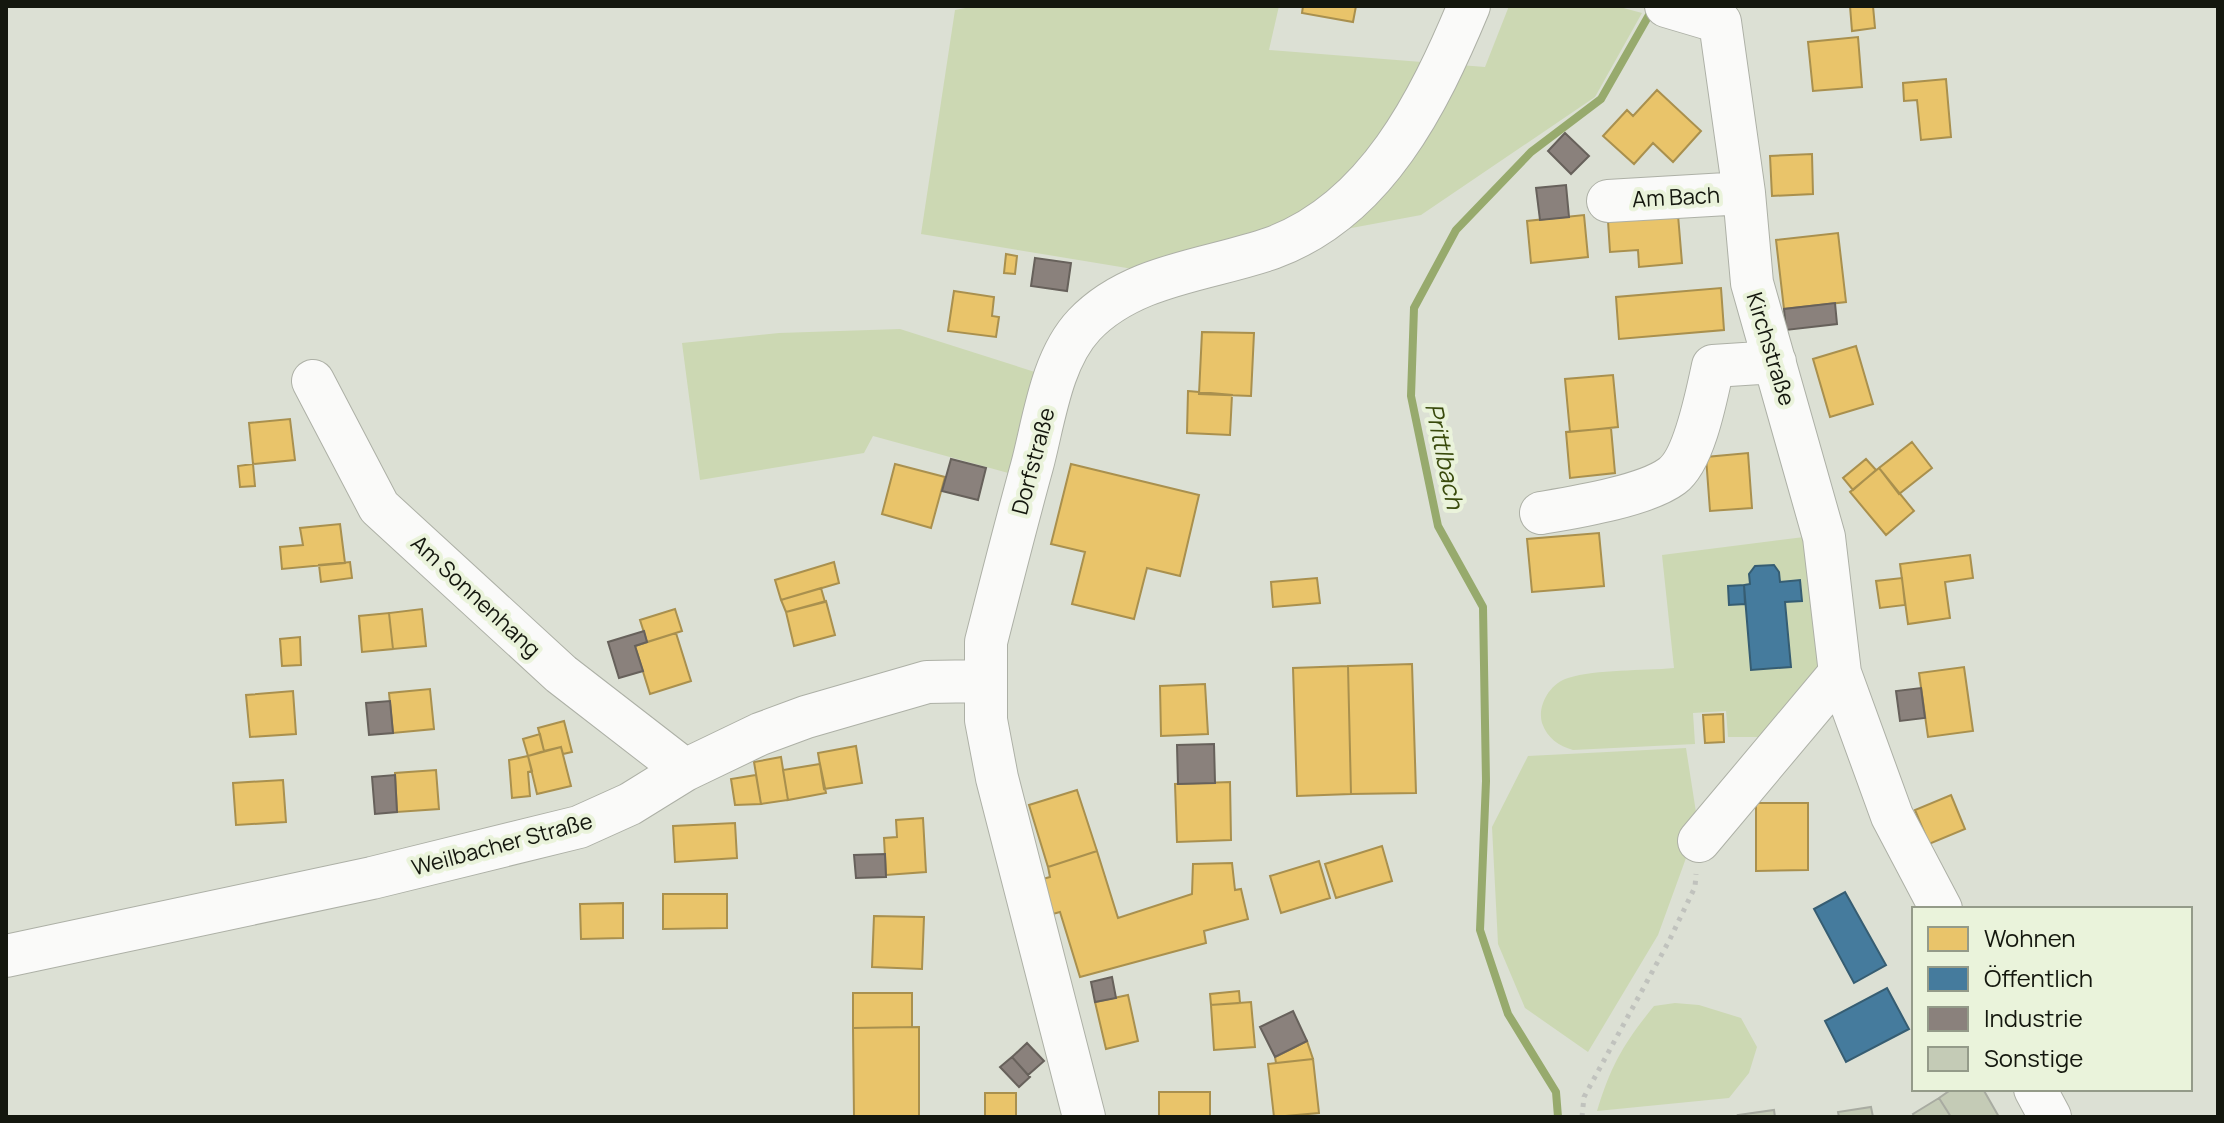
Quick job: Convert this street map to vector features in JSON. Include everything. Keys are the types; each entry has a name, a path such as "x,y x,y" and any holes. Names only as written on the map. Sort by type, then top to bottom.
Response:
{"street":[{"name":"Dorfstraße","path":"1084,1117 997,778 986,720 984,681 986,642 1048,404 1067,346 1084,324 1129,294 1162,279 1274,247 1336,214 1374,178 1396,148 1469,6"},
{"name":"Kirchstraße","path":"1668,7 1726,14 1752,283 1824,537 1840,673 1892,816 1940,907"},
{"name":"Am Bach","path":"1608,201 1744,193"},
{"path":"1541,513 1614,499 1674,475 1699,430 1713,366 1775,362"},
{"name":"Am Sonnenhang","path":"313,381 379,507 561,674 685,770"},
{"path":"1699,841 1840,673"},
{"name":"Weilbacher Straße","path":"6,956 372,878 579,827 630,804 685,770 760,734 806,717 927,682 984,681"},
{"path":"2036,1091 2050,1117"}],"path":[{"path":"1582,1117 1584,1097 1695,887 1699,841"}],"green space":[{"path":"976,6 1279,6 1269,50 1485,67 1509,6 1616,6 1642,13 1595,97 1421,215 1133,269 921,234 955,10"},
{"path":"900,329 1038,373 1012,474 873,436 864,453 700,480 682,343 779,333"},
{"path":"1820,535 1835,669 1773,737 1728,737 1726,711 1693,713 1695,744 1573,750 1558,744 1547,733 1541,716 1543,703 1551,690 1562,681 1592,673 1674,668 1662,555"},
{"path":"1686,748 1698,825 1658,935 1588,1052 1525,1008 1498,944 1492,827 1528,756"},
{"path":"1675,1003 1699,1005 1741,1018 1757,1047 1749,1073 1729,1098 1597,1111 1613,1067 1634,1032 1654,1006"}],"building: Wohnen":[{"path":"1303,6 1356,6 1353,22 1302,13"},
{"path":"1850,6 1873,6 1875,28 1852,31"},
{"path":"1858,37 1862,87 1813,91 1808,42"},
{"path":"1946,79 1951,137 1921,140 1917,100 1904,101 1903,83"},
{"path":"1657,90 1701,131 1673,162 1653,143 1634,164 1603,136 1627,110 1633,116"},
{"path":"1812,154 1813,194 1772,196 1770,156"},
{"path":"1584,215 1588,257 1531,263 1527,221"},
{"path":"1678,215 1682,263 1639,267 1638,250 1610,252 1608,221"},
{"path":"1838,233 1846,302 1784,309 1776,240"},
{"path":"1006,254 1017,256 1015,274 1004,273"},
{"path":"1721,288 1724,330 1619,339 1616,297"},
{"path":"954,291 994,297 992,316 999,317 996,337 948,331"},
{"path":"1202,332 1254,333 1251,396 1199,394"},
{"path":"1856,346 1873,404 1830,417 1813,359"},
{"path":"1613,375 1618,427 1570,432 1565,379"},
{"path":"1188,391 1232,395 1230,435 1187,433"},
{"path":"290,419 295,460 253,464 249,423"},
{"path":"1611,428 1615,473 1570,478 1566,432"},
{"path":"1912,442 1932,468 1899,494 1879,468"},
{"path":"1748,453 1752,508 1710,511 1706,457"},
{"path":"1866,459 1876,470 1853,490 1843,478"},
{"path":"253,464 255,486 240,487 238,466"},
{"path":"895,464 945,477 931,528 882,514"},
{"path":"1071,464 1199,495 1180,576 1147,568 1134,619 1072,604 1085,552 1051,544"},
{"path":"1879,468 1914,511 1886,535 1850,492"},
{"path":"340,524 345,563 282,569 280,547 303,545 300,528"},
{"path":"1599,533 1604,586 1532,592 1527,539"},
{"path":"1970,555 1973,578 1945,582 1950,618 1908,624 1900,564"},
{"path":"350,562 352,578 321,582 319,565"},
{"path":"834,562 839,583 781,600 775,580"},
{"path":"1317,578 1320,603 1273,607 1271,582"},
{"path":"1902,578 1905,605 1880,608 1876,581"},
{"path":"821,588 825,602 786,612 781,600"},
{"path":"826,601 835,635 794,646 786,612"},
{"path":"422,609 426,646 393,649 389,613"},
{"path":"675,609 682,631 647,642 640,620"},
{"path":"389,613 393,649 362,652 359,616"},
{"path":"676,633 691,681 650,694 635,646"},
{"path":"300,637 301,665 282,666 280,639"},
{"path":"1412,664 1416,793 1351,794 1348,666"},
{"path":"1348,666 1351,794 1297,796 1293,668"},
{"path":"1964,667 1973,731 1928,737 1919,673"},
{"path":"1205,684 1208,734 1161,736 1160,686"},
{"path":"430,689 434,729 393,733 389,693"},
{"path":"293,691 296,734 250,737 246,695"},
{"path":"1723,714 1724,742 1705,743 1703,715"},
{"path":"564,721 572,752 563,754 561,747 544,751 538,728"},
{"path":"540,734 544,751 528,756 523,739"},
{"path":"856,746 862,783 824,789 818,753"},
{"path":"561,747 571,786 537,794 528,756"},
{"path":"528,756 532,771 528,772 530,796 512,798 509,760"},
{"path":"781,757 788,800 761,804 754,762"},
{"path":"820,764 826,793 788,800 783,770"},
{"path":"436,770 439,809 397,812 395,773"},
{"path":"756,775 761,804 735,805 731,779"},
{"path":"283,780 286,822 236,825 233,783"},
{"path":"1230,782 1231,840 1177,842 1175,784"},
{"path":"1077,790 1097,851 1048,867 1029,805"},
{"path":"1951,795 1965,829 1929,844 1915,810"},
{"path":"1756,803 1808,803 1808,870 1756,871"},
{"path":"923,818 926,872 886,875 884,838 897,837 896,820"},
{"path":"735,823 737,858 675,862 673,826"},
{"path":"1382,846 1392,881 1336,898 1325,864"},
{"path":"1097,851 1118,918 1192,894 1193,864 1232,863 1235,890 1241,889 1248,919 1204,931 1206,943 1080,977 1060,912 1049,915 1039,880 1050,877 1048,867"},
{"path":"1319,861 1330,898 1281,913 1270,876"},
{"path":"663,894 727,894 727,928 663,929"},
{"path":"623,903 623,938 581,939 580,904"},
{"path":"874,916 924,917 922,969 872,967"},
{"path":"1239,991 1240,1003 1211,1005 1210,994"},
{"path":"853,993 912,993 912,1027 853,1028"},
{"path":"1128,995 1138,1041 1106,1049 1095,1002"},
{"path":"1251,1002 1255,1047 1214,1050 1211,1005"},
{"path":"919,1027 919,1117 854,1117 853,1028"},
{"path":"1307,1041 1313,1059 1276,1063 1275,1057"},
{"path":"1313,1059 1319,1113 1274,1117 1268,1064"},
{"path":"1159,1092 1210,1092 1210,1117 1159,1117"},
{"path":"985,1093 1016,1093 1016,1117 985,1117"}],"building: Öffentlich":[{"path":"1774,565 1780,582 1800,580 1802,601 1785,602 1791,667 1751,670 1744,585 1750,584 1749,574 1755,566"},
{"path":"1744,585 1745,604 1729,605 1728,586"},
{"path":"1845,892 1886,965 1854,983 1814,909"},
{"path":"1887,988 1909,1029 1846,1062 1825,1021"}],"building: Industrie":[{"path":"1565,133 1589,156 1571,174 1548,151"},
{"path":"1566,185 1569,217 1540,220 1536,188"},
{"path":"1035,258 1071,263 1067,291 1031,286"},
{"path":"1835,303 1837,324 1786,330 1784,309"},
{"path":"951,459 986,468 978,500 942,491"},
{"path":"644,631 647,642 635,646 643,671 619,678 608,642"},
{"path":"1921,688 1925,718 1900,721 1896,691"},
{"path":"390,701 393,733 369,735 366,703"},
{"path":"1214,744 1215,783 1178,784 1177,745"},
{"path":"395,775 397,812 375,814 372,777"},
{"path":"885,854 886,877 856,878 854,855"},
{"path":"1112,977 1116,998 1095,1002 1091,982"},
{"path":"1293,1011 1307,1041 1275,1057 1260,1027"},
{"path":"1027,1043 1044,1061 1028,1075 1012,1057"},
{"path":"1012,1057 1030,1077 1019,1087 1000,1067"}],"building: Sonstige":[{"path":"1949,1091 1984,1091 1999,1117 1951,1117 1939,1098"},
{"path":"1939,1098 1951,1117 1915,1117 1913,1114"},
{"path":"1871,1107 1873,1117 1839,1117 1838,1112"},
{"path":"1774,1110 1775,1117 1738,1115"}],"waterway":[{"name":"Prittlbach","path":"1558,1117 1556,1092 1508,1014 1480,930 1486,781 1483,607 1438,526 1411,396 1414,308 1456,230 1531,152 1601,99 1653,8"}]}
